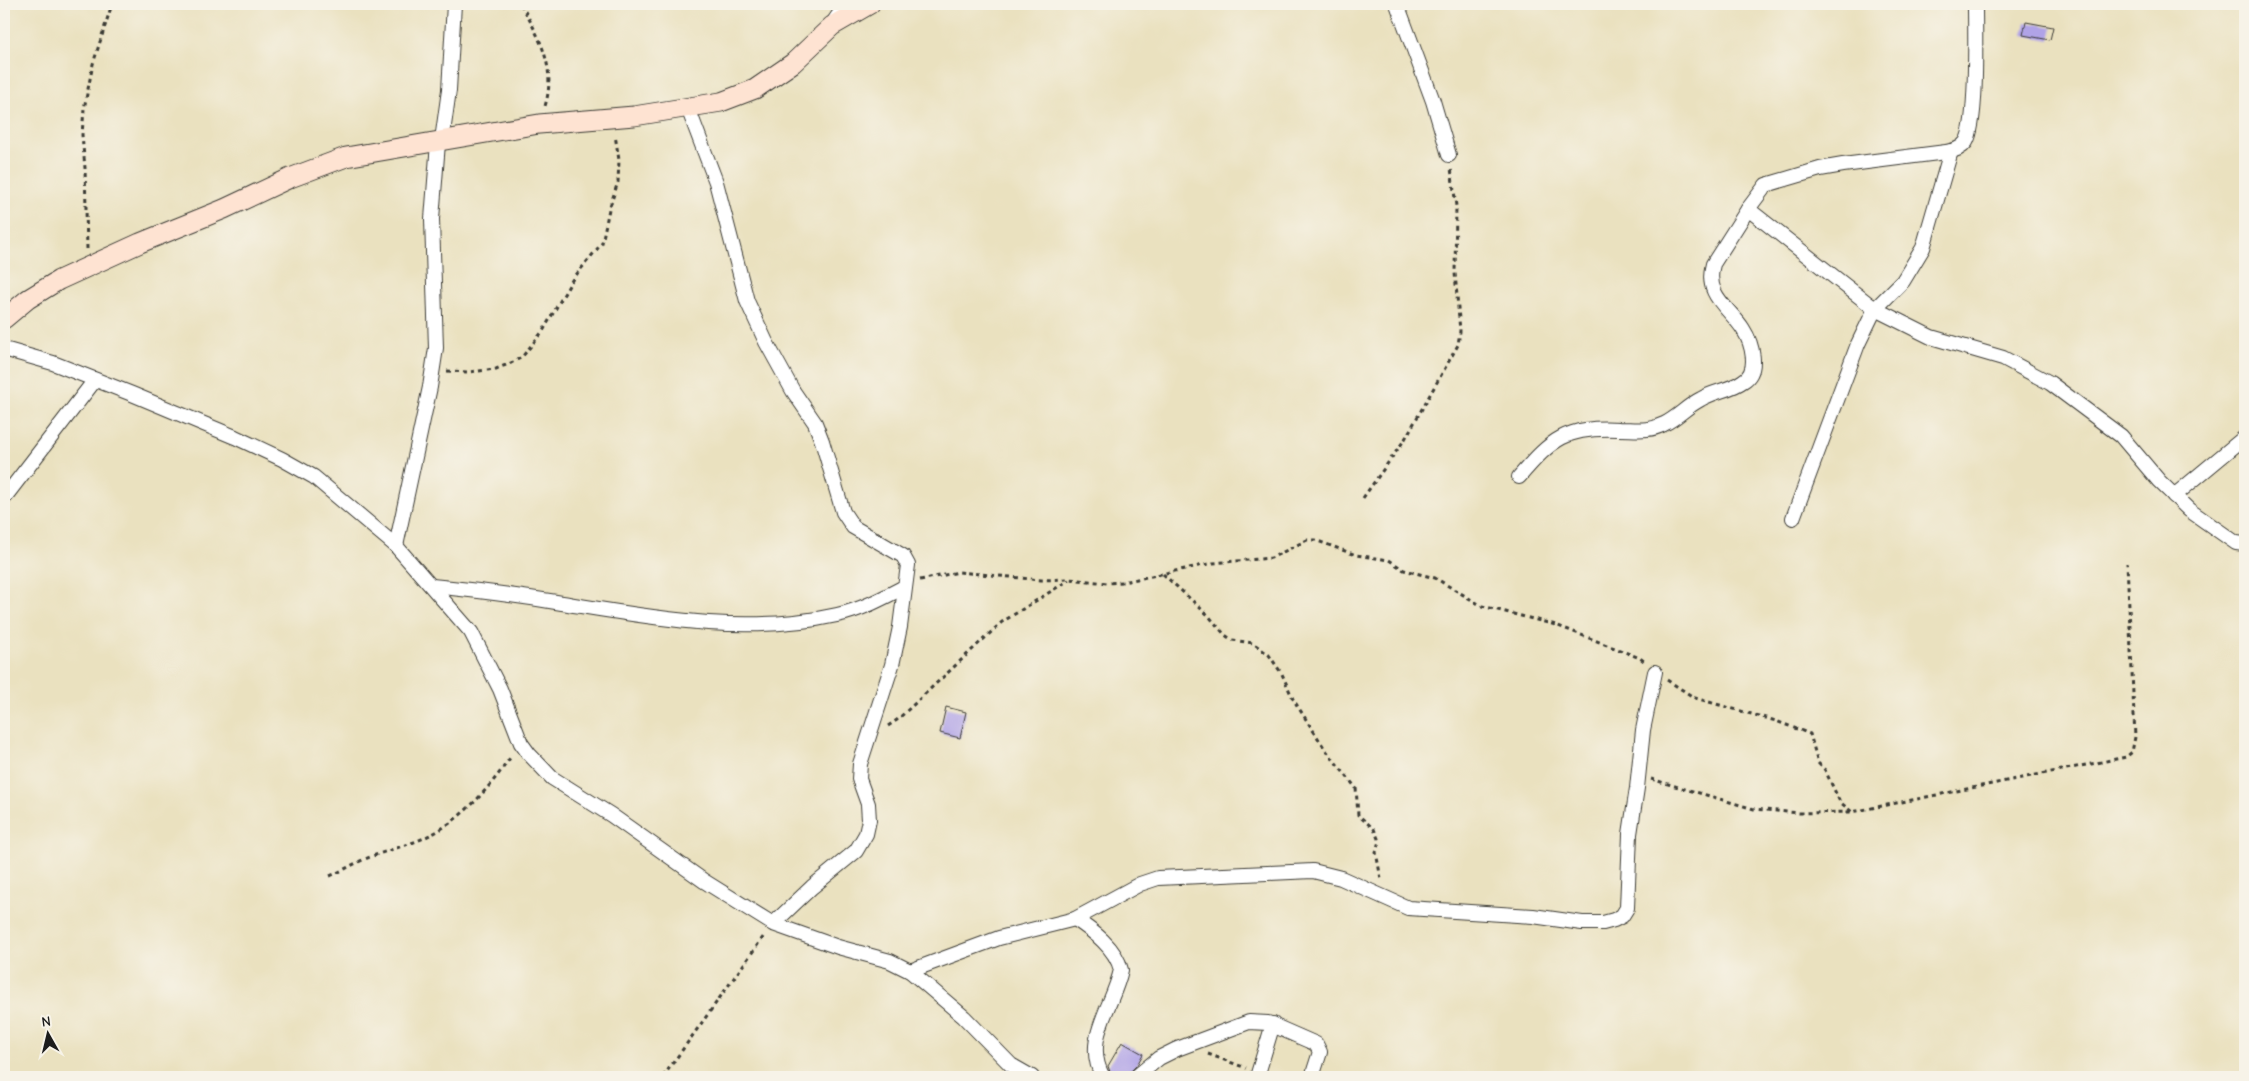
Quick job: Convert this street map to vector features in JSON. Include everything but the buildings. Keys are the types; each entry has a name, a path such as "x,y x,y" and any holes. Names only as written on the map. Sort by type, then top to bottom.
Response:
{"street":[{"path":"396,546 433,371 436,348 433,204 438,143 442,140 449,90 454,4"},
{"path":"832,26 846,4"},
{"path":"4,319 41,290 87,267 323,165 378,150 539,124 634,116 721,102 755,89 793,63 832,26 870,4"},
{"path":"1397,4 1433,101 1449,156"},
{"path":"1519,477 1539,453 1562,436 1576,431 1601,428 1644,431 1658,427 1672,420 1702,398 1744,381 1751,372 1753,359 1750,343 1743,329 1725,310 1715,294 1710,273 1713,264 1748,209 1766,185 1779,180 1843,165 1951,152 1964,144 1973,122 1976,4"},
{"path":"688,108 716,182 747,301 766,342 815,423 842,512 853,527 903,556 908,564 900,627 892,665 860,764 859,779 868,804 869,820 866,834 856,851 812,887 773,924"},
{"path":"1792,518 1858,344 1875,309 1903,281 1923,248 1951,152"},
{"path":"1748,209 1875,309 1931,337 2003,358 2050,384 2121,436 2174,496 2224,535 2236,543 2245,544"},
{"path":"4,350 53,363 202,423 282,459 314,477 396,546 470,632 500,689 521,743 528,754 552,778 619,820 704,881 773,924 838,947 890,962 910,971 964,1017 1011,1065 1032,1077"},
{"path":"4,498 96,380"},
{"path":"2174,496 2245,437"},
{"path":"432,586 546,600 641,617 734,624 800,621 838,615 876,601 904,587"},
{"path":"910,971 999,938 1075,919 1140,884 1158,878 1313,871 1340,878 1408,908 1533,916 1582,923 1603,923 1614,920 1622,916 1627,908 1630,834 1639,775 1643,730 1655,672"},
{"path":"1075,919 1093,931 1105,944 1119,962 1121,970 1096,1043 1096,1060 1103,1077"},
{"path":"1136,1077 1159,1058 1249,1022 1260,1021 1273,1024 1318,1047 1320,1052 1312,1077"},
{"path":"1258,1075 1273,1024"}],"path":[{"path":"87,267 85,168 82,135 84,109 93,64 112,4"},
{"path":"521,4 543,45 549,71 550,92 539,124"},
{"path":"433,371 469,372 496,369 522,357 539,336 572,280 604,238 609,209 618,182 620,160 613,117"},
{"path":"1363,498 1405,439 1447,366 1458,342 1459,319 1455,273 1456,206 1449,156"},
{"path":"904,587 923,579 960,572 1041,580 1069,579 1106,583 1213,563 1272,558 1307,540 1315,540 1356,556 1389,560 1404,570 1427,574 1448,584 1482,606 1556,625 1640,658 1655,672 1695,698 1776,720 1810,734 1818,763 1825,770 1840,802 1852,812"},
{"path":"1639,775 1754,809 1799,813 1852,812 2126,757 2132,752 2134,737 2127,564"},
{"path":"1162,574 1208,615 1225,635 1232,640 1252,644 1264,650 1282,674 1293,699 1325,749 1356,788 1358,815 1360,819 1368,822 1374,829 1380,841 1376,852 1377,864 1385,898"},
{"path":"868,738 897,720 1002,622 1069,579"},
{"path":"330,876 366,859 399,849 445,827 464,812 494,780 521,743"},
{"path":"662,1077 773,924"},
{"path":"1186,1046 1258,1075"}]}
